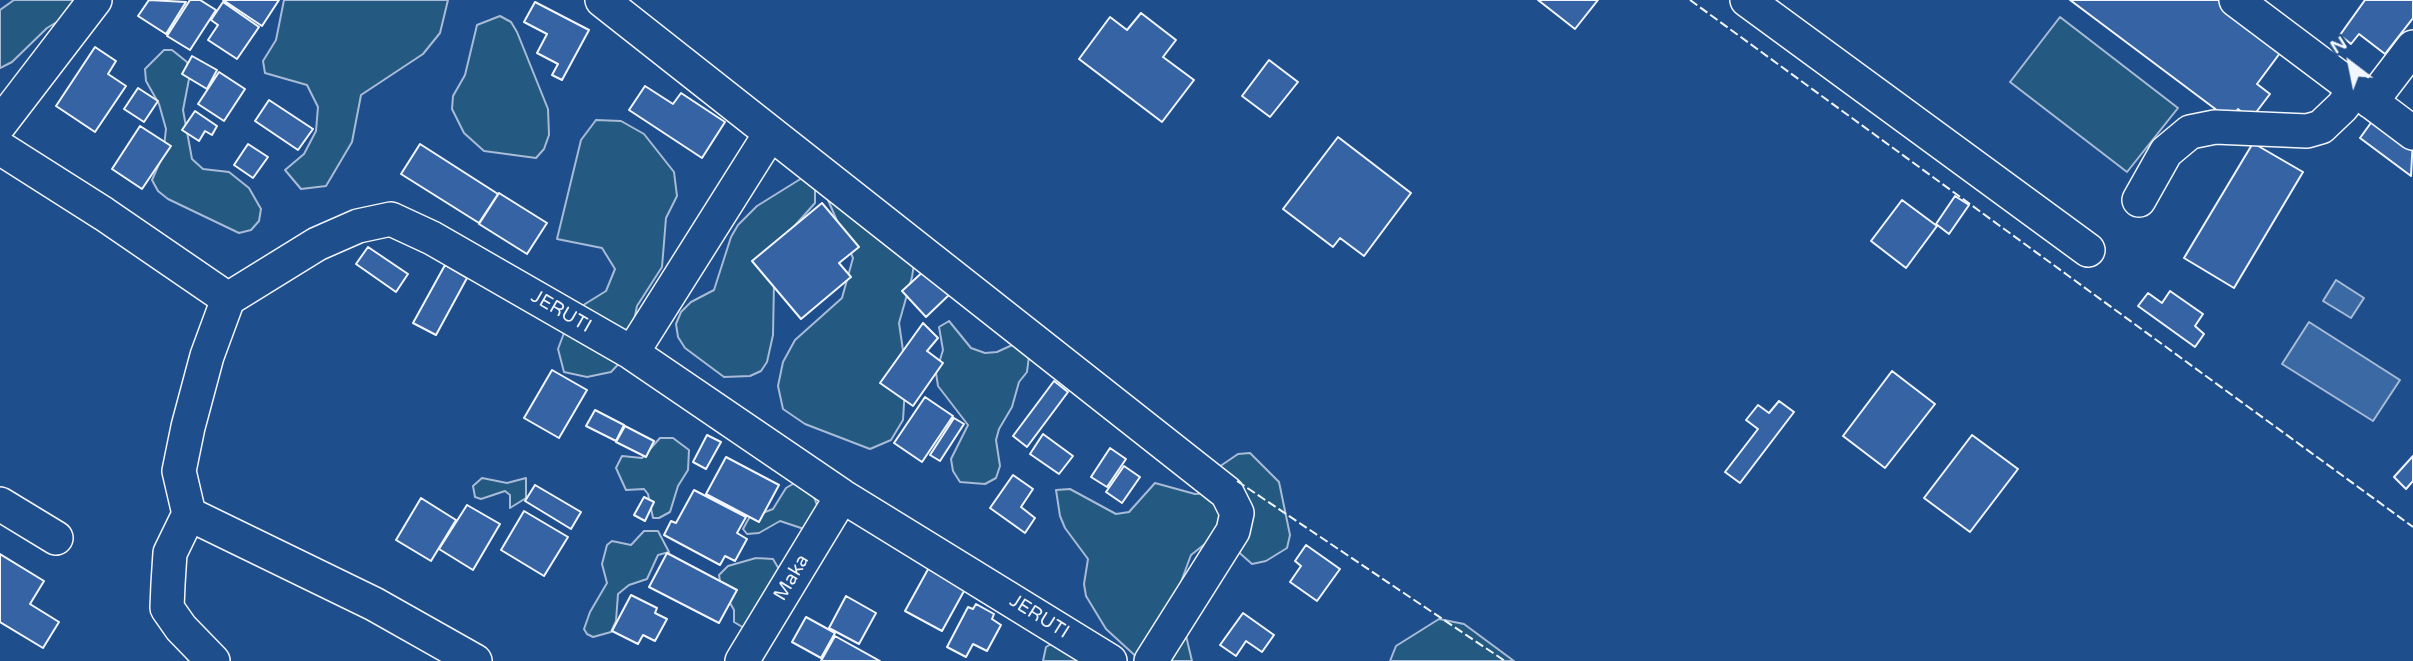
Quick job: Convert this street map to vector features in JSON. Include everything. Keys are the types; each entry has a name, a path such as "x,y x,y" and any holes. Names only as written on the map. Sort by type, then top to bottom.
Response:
{"street":[{"path":"0,124 95,0"},
{"path":"602,0 1227,492 1237,513 1233,531 1151,661"},
{"path":"1747,0 2088,250"},
{"path":"2236,0 2413,133"},
{"path":"2139,200 2166,152 2190,132 2215,127 2307,131 2321,127 2343,107 2363,96 2413,47"},
{"path":"632,353 770,134"},
{"path":"0,148 104,214 228,299 207,356 179,471 189,514 170,553 167,608 181,628 213,661"},
{"name":"JERUTI","path":"228,299 317,244 358,226 391,219 432,238 632,353 842,496 1110,661"},
{"name":"Maka","path":"742,661 842,496"},
{"path":"0,504 56,537"},
{"path":"189,514 374,604 475,661"}],"shaded area":[{"path":"14,0 85,0 80,8 47,28 12,62 0,68 0,10"},
{"path":"284,0 448,0 440,33 423,54 361,95 352,142 326,186 301,189 285,170 304,154 316,131 318,107 307,85 265,73 263,61 276,40"},
{"path":"500,16 511,22 517,32 548,109 549,135 544,149 536,158 484,151 464,133 452,109 453,96 465,75 477,25"},
{"path":"2060,17 2178,108 2127,172 2010,82"},
{"path":"164,50 172,50 187,62 190,74 183,110 192,159 203,169 229,172 249,188 261,209 259,221 251,230 239,233 168,199 158,191 152,180 163,155 166,129 159,104 146,81 145,69"},
{"path":"596,120 621,121 644,134 674,172 677,196 666,218 662,267 637,306 627,355 611,372 587,377 564,372 558,349 567,325 585,304 606,291 615,269 602,248 557,239 581,140"},
{"path":"802,178 815,179 815,203 783,239 774,282 773,335 767,362 761,371 750,376 724,377 685,348 678,337 676,324 681,312 691,302 714,290 731,237 738,225 757,206"},
{"path":"825,193 916,252 899,323 906,371 903,420 891,440 870,449 805,424 783,409 778,386 783,362 795,340 842,298 853,258"},
{"path":"2336,280 2364,298 2351,318 2323,301"},
{"path":"949,321 971,348 985,353 997,352 1021,341 1030,348 1027,372 1019,382 1012,407 996,440 1000,466 996,478 985,484 960,482 953,471 951,459 968,425 938,386 936,373 943,350 939,327"},
{"path":"2309,322 2400,380 2373,421 2282,364"},
{"path":"660,438 673,438 689,450 688,470 678,486 670,512 653,518 648,494 644,489 626,490 616,468 622,456 642,458"},
{"path":"1250,453 1279,482 1290,535 1287,548 1266,561 1252,564 1234,548 1210,540 1191,555 1178,590 1178,602 1192,661 1141,661 1106,629 1086,596 1084,584 1088,559 1065,528 1056,490 1070,489 1116,514 1129,512 1155,483 1195,494 1207,493 1216,469 1238,454"},
{"path":"482,478 507,483 526,478 526,498 510,508 510,495 505,491 481,499 475,497 473,486"},
{"path":"798,481 812,492 817,505 818,517 807,530 780,521 759,533 747,534 743,529 749,518 773,509 786,488"},
{"path":"644,531 658,531 669,552 658,555 647,579 629,585 618,594 616,621 611,632 593,637 587,634 584,629 590,612 607,583 602,564 607,545 612,541 631,545"},
{"path":"756,558 773,559 786,581 744,628 734,622 734,610 721,587 719,575 728,566"},
{"path":"1439,619 1464,624 1514,661 1390,661 1396,646"},
{"path":"1058,640 1087,661 1043,661 1046,647"}],"building":[{"path":"149,0 186,2 166,34 138,16"},
{"path":"190,0 200,0 216,10 190,50 167,36"},
{"path":"223,0 279,0 262,26"},
{"path":"1538,0 1598,0 1575,29"},
{"path":"2070,0 2218,0 2283,49 2257,84 2270,94 2251,119 2238,109 2230,120"},
{"path":"2365,0 2413,0 2413,18 2385,54 2359,34 2351,44 2340,35"},
{"path":"223,2 259,27 237,59 208,40 218,25 211,20"},
{"path":"535,2 589,30 562,80 552,75 558,64 537,53 547,34 524,22"},
{"path":"1141,13 1176,40 1163,57 1194,80 1162,122 1079,59 1110,17 1127,30"},
{"path":"95,47 116,61 108,74 126,86 95,132 56,106"},
{"path":"192,56 217,70 207,89 182,74"},
{"path":"1269,60 1298,82 1270,117 1242,96"},
{"path":"219,72 245,89 224,121 198,104"},
{"path":"645,86 673,104 681,93 725,122 702,158 629,110"},
{"path":"138,88 158,101 144,122 124,109"},
{"path":"269,100 313,129 298,150 255,121"},
{"path":"195,111 217,126 212,135 205,131 199,141 182,130"},
{"path":"2378,113 2413,138 2411,176 2360,138"},
{"path":"140,126 171,146 142,189 112,169"},
{"path":"1338,137 1411,193 1364,256 1340,238 1333,247 1283,209"},
{"path":"2253,143 2303,172 2234,288 2184,258"},
{"path":"248,144 268,157 253,178 234,165"},
{"path":"420,144 498,194 479,223 401,174"},
{"path":"499,193 547,223 527,254 479,224"},
{"path":"1955,196 1969,205 1949,234 1936,224"},
{"path":"1902,200 1937,226 1906,268 1871,241"},
{"path":"822,203 859,247 839,263 851,277 801,319 752,261"},
{"path":"368,247 408,274 396,292 356,264"},
{"path":"445,265 467,278 436,335 413,323"},
{"path":"927,268 951,293 926,317 902,291"},
{"path":"2170,291 2203,314 2195,326 2204,334 2195,347 2138,306 2148,293 2162,303"},
{"path":"923,323 938,338 927,351 943,363 913,406 880,383"},
{"path":"552,370 587,390 559,438 524,418"},
{"path":"1892,371 1935,404 1885,468 1843,436"},
{"path":"1054,381 1068,392 1027,447 1013,436"},
{"path":"925,397 953,416 922,462 894,443"},
{"path":"1779,401 1794,412 1740,483 1725,472 1758,429 1746,420 1758,405 1769,413"},
{"path":"595,410 624,425 616,441 586,426"},
{"path":"954,418 964,424 940,461 930,455"},
{"path":"625,426 654,441 646,457 616,442"},
{"path":"1043,434 1073,456 1059,474 1030,454"},
{"path":"707,435 721,442 706,469 693,462"},
{"path":"1972,435 2018,469 1970,532 1924,498"},
{"path":"1110,448 1126,459 1107,487 1091,477"},
{"path":"2413,456 2413,481 2406,489 2394,477"},
{"path":"726,457 779,485 759,522 706,494"},
{"path":"1124,466 1140,477 1122,503 1106,492"},
{"path":"1013,475 1033,489 1021,507 1035,518 1025,533 990,508"},
{"path":"535,485 581,512 571,529 525,501"},
{"path":"694,490 746,517 737,533 747,539 735,561 725,556 720,565 664,535 671,521 676,523"},
{"path":"644,497 654,502 645,521 634,515"},
{"path":"421,498 456,520 431,561 396,540"},
{"path":"467,505 500,524 473,570 439,549"},
{"path":"524,511 568,537 544,576 501,550"},
{"path":"1306,545 1340,569 1317,601 1290,582 1301,566 1295,561"},
{"path":"667,553 737,590 719,623 649,587"},
{"path":"0,554 44,581 30,604 59,622 43,648 0,622"},
{"path":"932,562 969,582 942,631 905,611"},
{"path":"631,595 657,608 655,613 667,619 655,641 643,635 638,644 612,631"},
{"path":"846,596 876,613 859,644 829,628"},
{"path":"976,604 994,614 992,619 1001,625 987,651 973,644 966,657 947,647 968,607 973,609"},
{"path":"1243,613 1274,635 1262,652 1246,641 1236,656 1220,645"},
{"path":"806,617 835,633 821,658 792,642"},
{"path":"835,636 880,661 821,661"}],"fence":[{"path":"1690,0 2413,527"},
{"path":"1237,481 1505,661"}]}
